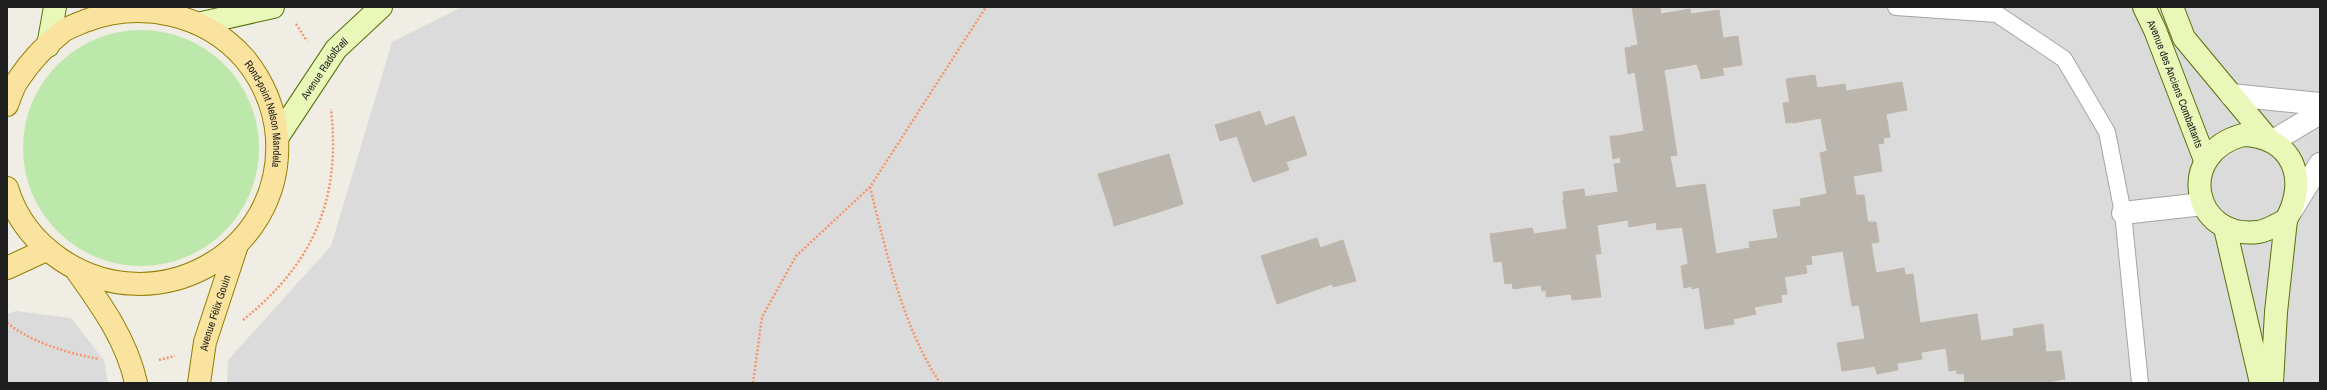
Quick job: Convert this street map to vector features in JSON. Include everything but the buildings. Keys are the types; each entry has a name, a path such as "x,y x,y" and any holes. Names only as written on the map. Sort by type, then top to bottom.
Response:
{"main road":[{"path":"48,46 54,7"},
{"path":"202,23 273,7"},
{"name":"Avenue Radolfzell","path":"277,138 336,49 381,7"},
{"name":"Avenue des Anciens Combattants","path":"2144,7 2156,30 2205,160"},
{"path":"2172,7 2184,38 2270,140 2289,156 2297,176 2297,192 2288,216 2276,312 2272,383"},
{"name":"Rond-point Nelson Mandela","path":"7,105 17,81 64,30 101,14 140,9 163,9 202,23 231,44 255,71 270,103 277,138 274,177 260,214 237,245 214,263 189,276 161,284 126,284 104,281 77,271 46,250 26,228 11,201 7,188"},
{"path":"2270,140 2243,135 2229,139 2217,146 2205,160 2199,182 2203,204 2211,216 2225,228 2244,233 2260,232 2288,216"},
{"path":"2225,228 2261,383"},
{"name":"Avenue Félix Gouin","path":"199,383 205,343 237,245"},
{"path":"7,268 46,250"},
{"path":"77,271 108,314 134,374"}],"street":[{"path":"2231,95 2320,104"},
{"path":"2270,140 2320,113"},
{"path":"2288,216 2320,164"},
{"path":"2123,213 2203,204"}],"lane":[{"path":"1896,7 1997,14 2064,58 2107,132 2123,213 2140,383"}],"path":[{"path":"753,383 762,317 796,256 870,187 986,7"},
{"path":"7,322 18,331 50,346 82,355 134,374 205,343 232,329 256,310 302,260 327,204 334,141 330,107"},
{"path":"870,187 904,309 928,364 940,383"}],"shaded area":[{"path":"462,7 2320,7 2320,383 227,383 228,360 331,246 392,42"},
{"path":"16,311 71,318 104,360 108,383 7,383 7,314"}],"green space":[{"path":"141,30 164,32 197,44 216,57 232,73 245,92 254,114 257,125 259,148 257,171 245,204 232,223 216,239 197,252 175,261 164,264 141,266 118,264 85,252 66,239 50,223 37,204 28,182 25,171 23,148 25,125 37,92 50,73 66,57 85,44 107,35 118,32"}]}
